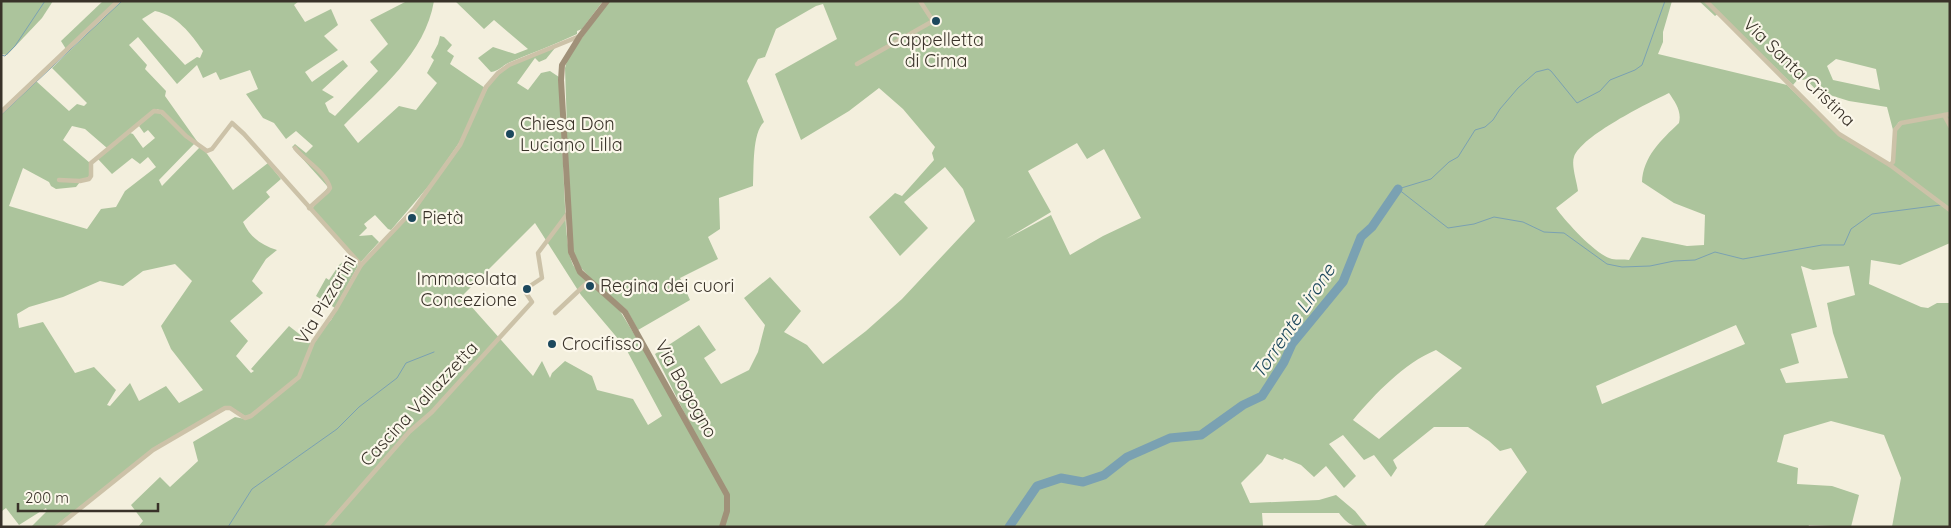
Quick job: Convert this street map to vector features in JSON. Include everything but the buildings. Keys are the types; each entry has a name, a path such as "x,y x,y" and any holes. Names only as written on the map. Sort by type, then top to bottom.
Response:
{"main road":[{"name":"Via Bogogno","path":"607,1 580,36 562,65 561,80 571,252 576,265 589,281 625,312 727,495 728,511 722,527"}],"street":[{"path":"1,112 118,1"},
{"path":"856,64 933,21 920,1"},
{"name":"Via Santa Cristina","path":"1706,1 1840,134 1890,166 1945,207"},
{"name":"Via Pizzarini","path":"57,527 153,450 225,408 230,408 245,418 251,416 299,377 316,336 336,309 360,266 414,209 460,145 486,88 498,73 509,65 580,36"},
{"path":"59,180 80,182 89,179 91,176 91,163 154,111 162,112 176,128 202,148 209,151 232,123 244,134 360,266"},
{"path":"1890,166 1893,162 1895,130 1901,123 1947,114 1950,126"},
{"path":"295,148 324,176 329,185 328,191 309,208"},
{"name":"Cascina Vallazzetta","path":"326,527 409,432 432,412 532,302 524,290 542,278 538,253 568,213"},
{"path":"555,313 589,281"}],"green space":[{"path":"1,1 53,1 42,18 7,55 1,54"},
{"path":"103,1 116,1 66,49 61,41"},
{"path":"121,1 299,1 294,5 305,22 331,9 338,25 324,36 338,50 305,72 312,82 343,60 348,66 322,90 334,97 325,103 329,112 335,116 378,71 370,62 388,44 370,20 407,1 434,1 429,20 411,54 386,84 344,125 358,143 399,106 416,110 437,83 427,73 434,60 431,57 440,36 444,37 452,45 447,51 454,56 450,64 485,88 461,140 432,182 391,230 375,215 364,224 367,228 359,236 372,235 379,242 360,263 312,209 328,187 292,147 295,144 306,153 313,146 296,131 286,139 274,123 263,118 246,94 258,89 250,70 220,80 216,72 203,78 197,65 177,84 138,37 129,45 147,65 145,69 166,91 165,96 199,144 186,135 164,112 157,109 107,148 85,129 72,126 63,140 90,163 90,176 76,187 56,189 49,182 23,168 9,206 87,229 101,209 116,207 125,191 156,167 148,157 140,164 132,158 112,174 97,158 130,133 133,134 143,148 155,138 148,130 144,133 139,126 153,113 160,113 195,143 159,180 162,186 200,147 205,151 233,190 268,163 281,179 266,192 270,197 243,222 257,240 277,250 266,259 252,281 263,293 230,321 248,341 236,356 251,373 254,371 251,369 289,326 312,344 298,377 250,415 245,416 231,407 158,445 54,527 31,527 47,511 46,508 19,525 6,508 1,510 1,114 36,81 69,111 77,104 84,106 87,103 52,68","holes":["155,11 163,13 183,26 203,51 200,58 197,57 185,65 142,19","175,264 192,281 161,326 171,349 203,390 179,403 166,386 139,401 130,383 110,406 107,405 116,390 94,367 75,373 43,322 19,328 17,314 29,307 63,297 100,281 123,286 143,271"]},
{"path":"455,1 603,1 582,29 577,31 577,34 491,72 478,58 493,47 515,54 528,49 494,20 484,29"},
{"path":"609,1 1672,1 1663,32 1663,42 1658,54 1787,85 1828,125 1889,166 1950,212 1950,243 1900,265 1871,260 1869,284 1921,307 1928,308 1937,303 1950,303 1950,527 1892,527 1901,478 1884,435 1831,421 1784,435 1777,462 1798,468 1797,484 1832,486 1859,495 1851,527 1809,525 1808,527 1483,527 1527,472 1511,448 1500,451 1468,427 1434,427 1393,460 1397,468 1391,477 1374,455 1364,460 1343,435 1329,444 1356,476 1344,488 1326,466 1314,477 1301,465 1267,454 1262,462 1241,483 1250,503 1319,500 1336,495 1355,511 1368,527 1351,524 1339,513 1262,513 1263,526 1267,527 138,527 143,521 131,505 160,477 170,487 198,461 193,442 235,417 245,419 299,377 313,344 320,332 331,320 361,266 414,210 460,145 488,87 499,74 511,65 555,48 546,59 539,62 535,58 517,83 528,90 541,73 550,71 559,77 566,228 569,254 573,265 581,276 620,311 692,428 655,354 699,325 716,350 704,358 721,384 749,370 758,352 765,325 744,298 770,277 801,311 784,332 807,345 823,364 866,331 902,299 975,221 963,189 945,167 904,202 928,228 900,256 869,217 895,193 902,196 934,160 932,153 935,147 903,109 879,88 849,111 801,140 775,74 837,39 823,4 816,6 776,29 765,57 758,59 747,81 764,122 757,134 753,186 719,198 720,229 708,237 718,259 680,278 690,300 638,330 627,310 597,285 581,268 573,251 566,171 565,68 568,57","holes":["1669,93 1676,103 1679,111 1679,123 1649,157 1642,182 1674,203 1705,215 1704,245 1687,246 1642,237 1629,260 1612,259 1598,252 1590,245 1556,208 1578,191 1573,160 1579,149 1602,130","1077,143 1087,159 1104,149 1141,218 1103,236 1070,255 1051,215 1006,239 1051,212 1028,171","535,223 581,295 625,347 662,416 648,425 633,399 597,390 592,376 565,361 552,373 550,378 542,361 533,376 462,296","1801,266 1813,270 1849,266 1855,295 1827,303 1833,333 1848,378 1786,383 1780,369 1799,363 1791,334 1817,327","1736,325 1745,344 1602,404 1596,386","1436,350 1462,368 1379,439 1353,420 1380,390 1413,363"]},
{"path":"1699,1 1950,1 1950,123 1945,114 1899,122 1893,130 1887,107 1849,101 1817,91 1806,79 1799,78 1793,85 1719,13 1715,16","holes":["1836,59 1876,69 1880,90 1833,80 1827,66"]},
{"path":"1944,116 1950,128 1950,208 1892,166 1896,131 1902,124"},
{"path":"350,256 358,266 335,308 316,296 326,278 329,280 339,265"}],"waterway":[{"path":"1,55 5,56 15,46 45,1"},
{"path":"1,115 122,1"},
{"path":"1398,189 1431,179 1449,162 1458,157 1475,130 1485,127 1493,120 1518,88 1536,72 1548,69 1551,71 1577,103 1600,91 1610,80 1635,70 1642,65 1665,1"},
{"name":"Torrente Lirone","path":"1398,189 1448,228 1474,224 1494,217 1523,222 1544,232 1564,233 1607,264 1622,267 1650,266 1674,261 1695,260 1715,252 1743,259 1822,245 1844,245 1851,229 1872,214 1941,205"},
{"name":"Torrente Lirone","path":"1009,527 1037,486 1061,478 1083,482 1104,475 1127,457 1170,438 1201,435 1243,405 1262,396 1284,362 1292,344 1343,282 1361,237 1372,227 1398,189"},
{"path":"228,527 252,489 337,429 359,407 397,378 406,363 434,352"}],"place":[{"name":"Cappelletta di Cima","path":"936,21"},
{"name":"Chiesa Don Luciano Lilla","path":"510,134"},
{"name":"Pietà","path":"412,218"},
{"name":"Regina dei cuori","path":"590,286"},
{"name":"Immacolata Concezione","path":"527,289"},
{"name":"Crocifisso","path":"552,344"}]}
